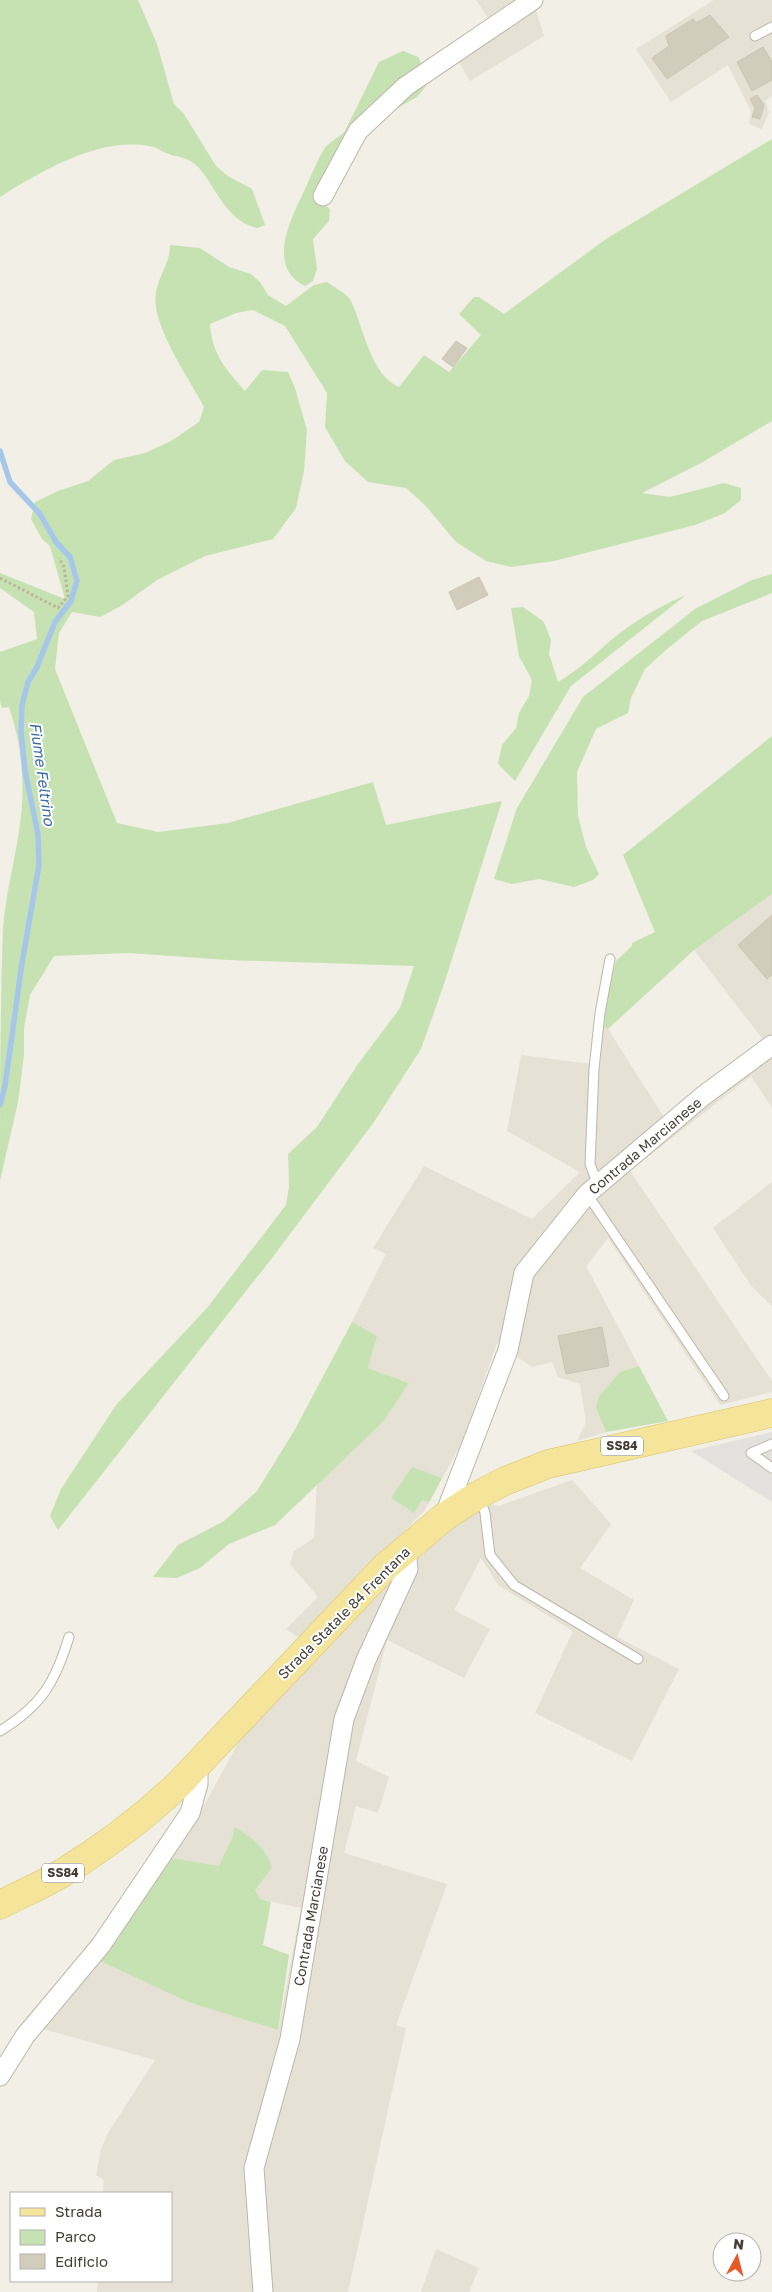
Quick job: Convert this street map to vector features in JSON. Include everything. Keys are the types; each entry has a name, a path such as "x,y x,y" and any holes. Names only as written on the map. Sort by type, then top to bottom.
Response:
{"main road":[{"name":"Strada Statale 84 Frentana","path":"0,1904 58,1876 121,1834 154,1808 385,1568 444,1517 478,1495 504,1481 548,1464 772,1413"}],"street":[{"path":"323,196 358,131 379,111 406,86 533,0"},
{"name":"Contrada Marcianese","path":"444,1517 508,1350 524,1273 593,1190 703,1096 772,1045"},
{"name":"Contrada Marcianese","path":"263,2292 254,2168 290,2039 344,1719 366,1660 408,1569 406,1549"},
{"path":"0,2076 25,2036 101,1945 190,1813 198,1784 198,1764"}],"lane":[{"path":"755,36 772,26"},
{"path":"610,959 600,1013 594,1069 590,1164 593,1190 724,1396"},
{"path":"772,1444 751,1453 772,1468"},
{"path":"478,1495 485,1513 490,1555 514,1586 638,1658"},
{"path":"0,1731 24,1716 50,1687 61,1664 69,1637"}],"path":[{"path":"0,578 58,608 68,596 64,567 59,558"}],"shaded area":[{"path":"476,0 530,0 492,24"},
{"path":"714,0 772,0 772,96 765,101 769,112 762,129 749,124 751,111 728,65 671,102 636,49"},
{"path":"534,4 544,36 470,81 455,55"},
{"path":"772,894 772,1108 751,1076 630,1171 772,1381 772,1392 720,1405 608,1238 586,1266 639,1366 620,1372 599,1396 596,1408 606,1432 577,1441 586,1422 580,1384 558,1377 552,1362 532,1367 497,1343 463,1440 425,1510 299,1638 286,1629 318,1597 290,1564 294,1551 314,1538 317,1483 383,1422 409,1383 368,1368 377,1336 352,1322 386,1254 373,1248 424,1166 532,1219 580,1172 507,1131 521,1055 598,1065 604,1027 608,1029 665,1119 764,1041 694,950"},
{"path":"772,1182 772,1306 752,1287 713,1228"},
{"path":"772,1432 772,1502 691,1451"},
{"path":"572,1480 611,1524 580,1568 634,1600 617,1637 679,1669 632,1761 535,1713 573,1631 498,1585 481,1558 454,1610 490,1629 464,1678 387,1640 356,1761 389,1777 378,1813 356,1806 344,1853 447,1884 396,2025 406,2028 348,2292 97,2292 98,2282 172,2282 172,2192 103,2192 104,2180 96,2175 101,2149 108,2133 155,2060 43,2029 98,1960 188,2002 278,2030 301,1908 260,1899 170,1858 207,1800 241,1738 391,1580 440,1536 489,1504 499,1506"},
{"path":"436,2249 479,2268 469,2292 421,2292"}],"green space":[{"path":"0,0 138,0 157,44 174,104 184,114 216,166 228,176 252,189 265,225 257,228 238,219 230,212 196,165 184,158 151,146 130,145 91,151 52,167 0,197"},
{"path":"403,51 418,57 428,77 426,86 417,97 377,120 323,201 330,210 329,221 313,239 317,269 313,281 305,286 293,277 286,266 284,253 289,225 317,162 327,146 345,131 379,62"},
{"path":"772,139 772,421 701,463 642,493 670,497 724,483 741,488 741,500 725,513 695,525 554,561 511,567 486,561 456,542 425,505 406,488 368,482 345,461 325,427 327,393 285,326 253,310 236,313 210,324 211,335 221,361 245,391 262,370 288,372 295,388 307,430 304,471 296,508 273,539 205,556 157,580 121,606 100,617 72,612 59,633 55,669 117,823 158,832 228,823 373,782 386,825 502,801 444,984 421,1049 374,1122 272,1258 58,1530 50,1516 61,1489 116,1405 207,1308 286,1205 289,1187 288,1154 317,1127 358,1064 400,1008 414,966 228,960 129,953 54,956 30,995 24,1028 24,1055 18,1102 0,1181 3,928 19,830 22,789 21,761 13,720 9,707 2,708 0,701 0,652 37,639 34,612 0,588 0,573 65,599 50,546 42,539 31,519 35,502 58,491 88,481 114,460 145,453 171,441 199,422 204,407 172,351 159,319 156,305 157,286 168,258 170,245 200,248 229,267 251,274 260,282 268,295 286,306 314,285 327,282 349,298 374,361 389,381 399,387 424,355 449,372 481,335 459,314 474,297 479,297 504,314 606,239"},
{"path":"772,574 772,593 702,621 645,669 631,698 628,713 596,729 577,772 578,816 586,847 599,874 593,880 574,887 539,879 512,884 494,879 517,808 583,697 695,609 752,580"},
{"path":"686,595 571,686 515,781 498,764 502,745 516,728 519,713 529,696 532,680 519,656 511,608 523,607 543,621 551,640 549,654 558,682 628,627 656,609"},
{"path":"772,736 772,894 694,950 608,1029 604,1027 607,994 616,961 632,946 632,943 655,932 623,855"},
{"path":"352,1322 377,1336 368,1368 409,1383 383,1422 275,1525 229,1544 200,1568 177,1578 153,1577 178,1545 224,1521 257,1491 294,1431"},
{"path":"639,1366 668,1421 606,1432 596,1408 599,1396 620,1372"},
{"path":"412,1467 442,1478 429,1502 422,1500 414,1513 391,1498"},
{"path":"234,1827 258,1844 272,1868 255,1890 260,1899 271,1902 263,1945 289,1955 278,2030 188,2002 98,1960 170,1858 219,1866 233,1836"}],"building":[{"path":"710,15 729,37 667,79 652,58 669,46 666,36 693,19 696,23"},
{"path":"763,47 772,62 772,80 752,91 737,62"},
{"path":"757,95 764,105 760,119 752,117 755,108 750,99"},
{"path":"456,341 467,348 453,367 442,359"},
{"path":"479,577 488,595 457,610 449,592"},
{"path":"772,915 772,975 767,979 738,945"},
{"path":"602,1327 609,1366 566,1374 558,1336"}],"waterway":[{"name":"Fiume Feltrino","path":"0,451 10,482 40,514 56,542 70,557 77,581 71,601 55,622 37,667 28,682 22,705 21,731 25,771 38,834 39,865 22,963 5,1086 0,1105"}]}
